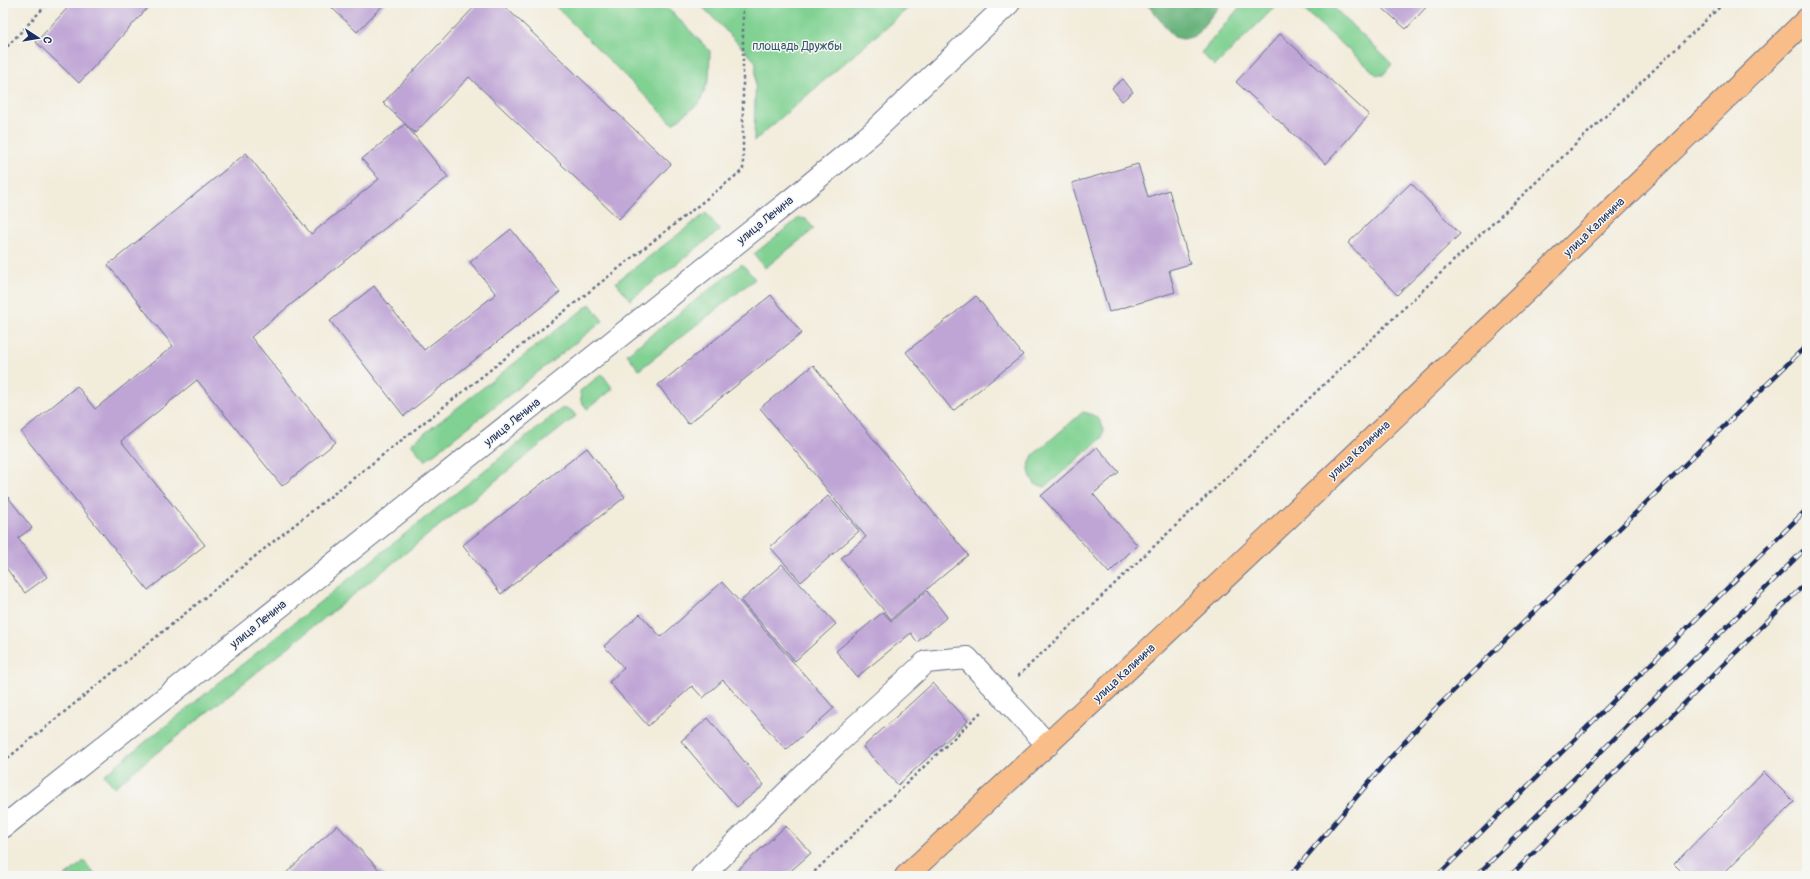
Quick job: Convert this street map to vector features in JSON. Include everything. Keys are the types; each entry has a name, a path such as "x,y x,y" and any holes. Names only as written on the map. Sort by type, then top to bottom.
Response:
{"main road":[{"name":"улица Калинина","path":"906,876 1048,745 1610,212 1807,19"}],"street":[{"name":"улица Ленина","path":"3,827 808,186 872,133 1009,3"},
{"path":"702,876 835,745 926,662 967,658 1048,745"}],"path":[{"path":"3,51 48,3"},
{"path":"3,762 269,545 743,170 743,3"},
{"path":"810,876 1724,3"}],"green space":[{"path":"552,3 663,3 710,51 709,79 700,102 673,124"},
{"name":"площадь Дружбы","path":"699,3 914,3 754,141 756,62"},
{"path":"1146,3 1222,3 1195,36 1183,39 1174,37"},
{"path":"1243,3 1279,3 1215,66 1201,53"},
{"path":"1296,3 1329,3 1392,64 1383,75 1377,75"},
{"path":"706,213 720,230 630,300 616,282"},
{"path":"799,218 806,219 814,229 765,268 754,254"},
{"path":"742,264 755,279 639,370 627,354"},
{"path":"590,304 603,321 425,461 411,444"},
{"path":"602,374 613,389 587,409 581,401 580,391"},
{"path":"566,408 572,411 576,416 114,787 104,775 561,409"},
{"path":"1083,412 1093,415 1100,420 1103,428 1102,438 1045,487 1035,484 1029,470 1033,455"},
{"path":"84,861 96,876 65,876"}],"building":[{"path":"72,3 152,3 79,83 36,42"},
{"path":"327,3 385,3 357,32"},
{"path":"478,3 501,3 671,164 619,219 469,77 415,133 383,103"},
{"path":"1377,3 1430,3 1406,29"},
{"path":"1280,34 1369,115 1326,164 1236,82"},
{"path":"1123,79 1133,92 1122,101 1112,88"},
{"path":"405,124 448,177 251,337 336,442 282,486 197,380 121,441 205,545 148,590 21,432 77,386 95,409 173,346 108,265 246,153 311,234 379,179 362,159"},
{"path":"1138,164 1148,197 1169,190 1190,264 1169,270 1175,292 1109,312 1072,183"},
{"path":"1411,183 1460,234 1397,295 1348,243"},
{"path":"511,229 560,292 404,416 330,321 374,286 424,350 496,294 470,262"},
{"path":"771,295 802,333 688,424 658,385"},
{"path":"976,296 1023,355 953,411 906,352"},
{"path":"813,365 968,555 891,619 841,558 866,537 760,408"},
{"path":"1097,447 1119,472 1093,494 1137,545 1109,573 1041,496"},
{"path":"587,448 625,497 501,594 463,545"},
{"path":"828,496 859,531 801,582 770,547"},
{"path":"8,497 32,528 18,538 47,577 25,593 3,564 3,502"},
{"path":"782,564 836,624 795,661 741,601"},
{"path":"722,582 834,708 786,750 723,680 703,698 692,686 648,726 609,682 624,668 604,646 640,614 661,637"},
{"path":"927,591 947,617 917,642 911,633 857,677 836,651 883,612 891,621"},
{"path":"933,683 968,721 898,785 863,747"},
{"path":"708,718 764,785 737,807 681,741"},
{"path":"1764,772 1794,802 1721,876 1686,876 1674,864"},
{"path":"337,825 385,876 283,876"},
{"path":"786,826 811,853 785,876 731,876"}],"railway":[{"path":"1290,876 1380,769 1434,710 1807,345"},
{"path":"1437,876 1807,509"},
{"path":"1476,876 1807,547"},
{"path":"1510,876 1807,582"}]}
